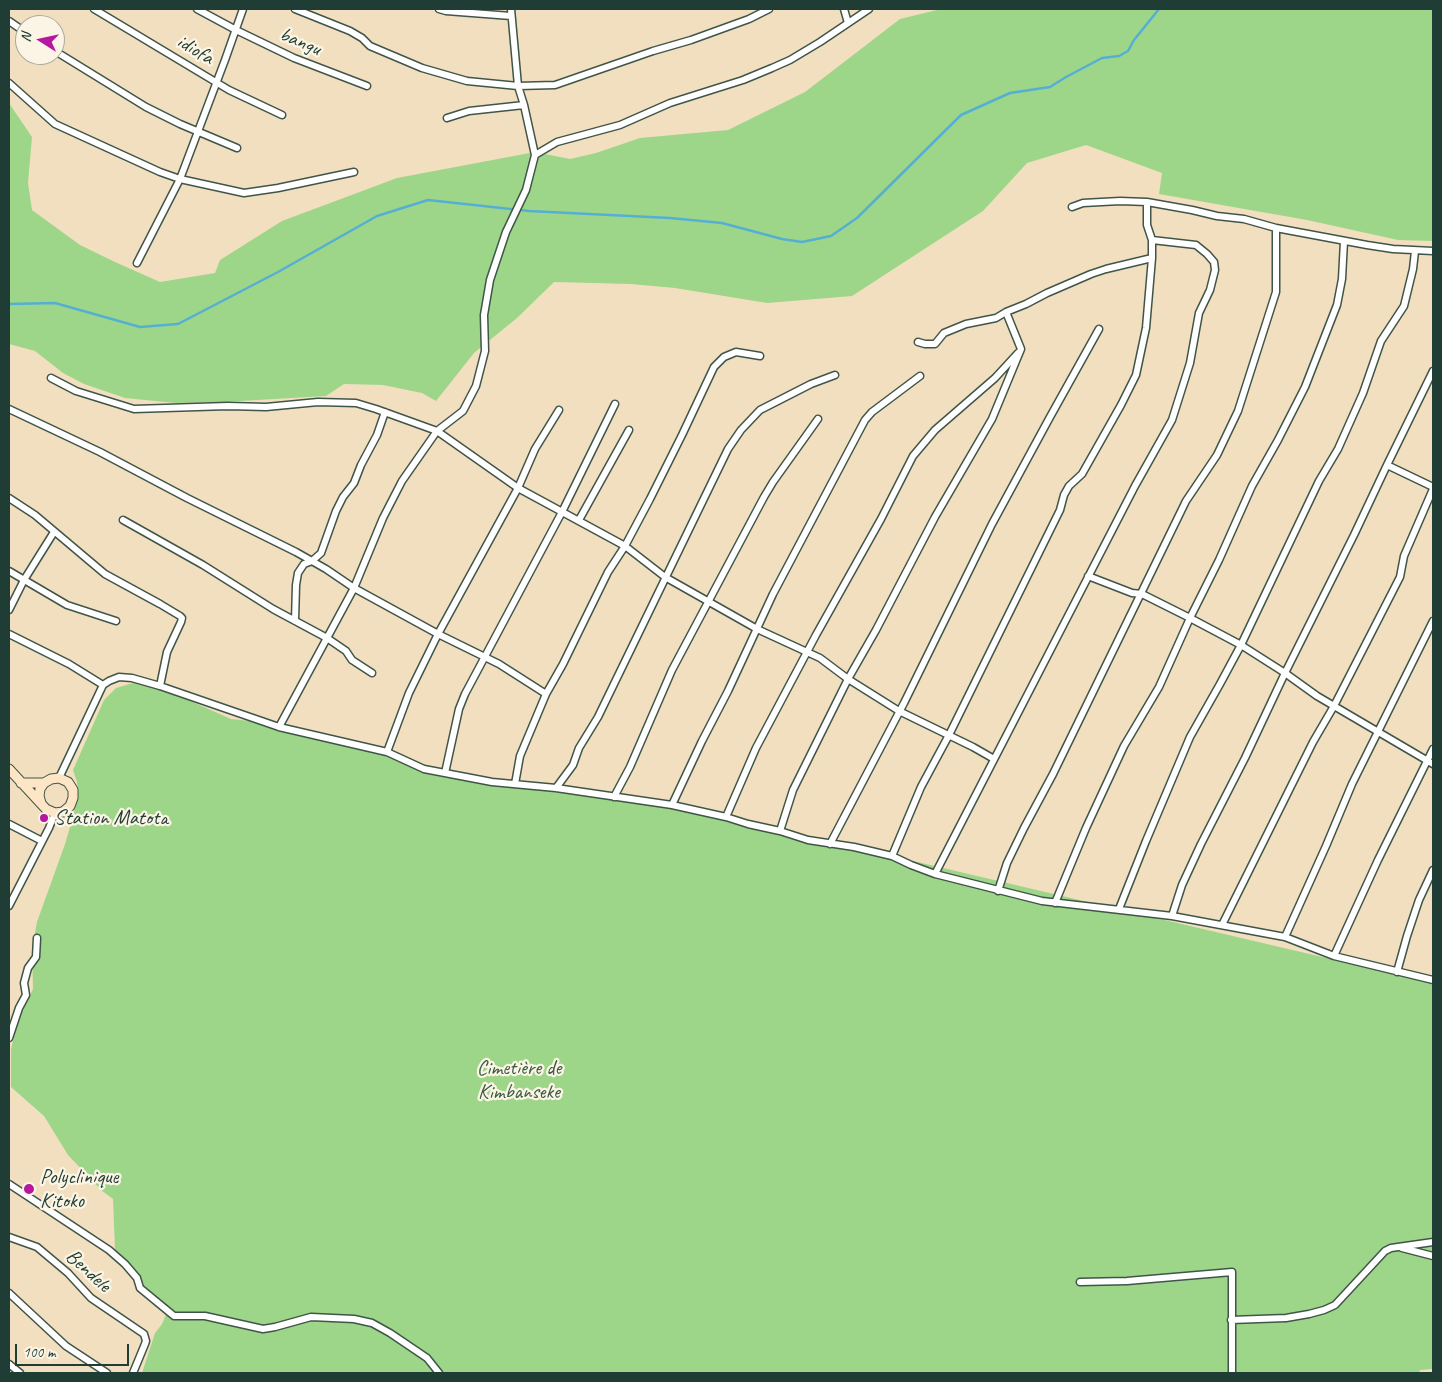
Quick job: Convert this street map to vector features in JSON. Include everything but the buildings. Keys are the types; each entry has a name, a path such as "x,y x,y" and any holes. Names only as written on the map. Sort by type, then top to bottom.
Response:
{"street":[{"name":"idiofa","path":"94,9 229,90 282,115"},
{"name":"bangu","path":"197,9 294,58 367,86"},
{"path":"137,262 180,179 243,9"},
{"path":"295,9 350,31 362,38 370,46 422,68 466,81 518,86 555,85 653,51 692,40 749,19 769,9"},
{"path":"439,9 511,16"},
{"path":"279,727 354,588 383,518 402,481 437,431 463,411 476,386 485,351 484,315 490,280 506,232 526,190 535,155 518,86 511,9"},
{"path":"844,9 848,23"},
{"path":"535,155 557,142 620,124 670,103 728,86 765,71 790,60 869,9"},
{"path":"65,57 146,107 237,148"},
{"path":"9,83 55,124 180,179 244,193 354,172"},
{"path":"447,118 468,111 524,105"},
{"path":"1072,207 1083,203 1147,202 1217,216 1244,219 1276,228 1344,241 1393,249 1433,251"},
{"path":"892,856 921,787 949,736 1060,510 1064,495 1069,486 1082,474 1136,375 1146,328 1152,258 1152,240 1147,225 1147,202"},
{"path":"998,891 1024,828 1053,774 1186,502 1217,455 1238,411 1276,292 1276,228"},
{"path":"935,874 1088,576 1172,420 1190,363 1198,313 1210,290 1215,270 1214,262 1196,245 1152,240"},
{"path":"1056,903 1086,828 1124,746 1159,687 1252,486 1305,387 1336,304 1342,279 1344,241"},
{"path":"1119,909 1190,737 1241,645 1319,481 1338,449 1363,393 1381,341 1404,306 1413,269 1415,251"},
{"path":"918,342 935,344 944,333 966,324 996,318 1090,274 1152,258"},
{"path":"780,831 793,790 848,679 876,630 935,516 992,419 1021,350 1006,312"},
{"path":"830,844 992,524 1099,329"},
{"path":"726,817 756,748 881,519 913,456 935,430 995,378 1021,350"},
{"path":"515,784 520,756 546,694 563,664 608,572 625,546 682,435 714,367 724,357 736,352 760,356"},
{"path":"1172,916 1182,885 1201,844 1433,371"},
{"path":"556,788 573,765 579,748 598,718 728,448 741,430 760,410 811,384 835,375"},
{"path":"672,805 774,594 865,420 872,412 920,376"},
{"path":"51,378 76,391 134,409 228,406 266,407 318,402 356,403 437,431 518,488 625,546 666,577 757,629 820,658 848,679 899,711 994,759"},
{"path":"445,773 459,709 465,694 562,512 615,404"},
{"path":"9,409 100,452 312,561 354,588 438,634 484,656 546,694"},
{"path":"387,752 409,693 438,634 518,488 535,449 559,410"},
{"path":"296,621 298,573 304,564 312,561 321,553 336,510 354,483 377,435 385,412"},
{"path":"614,797 630,768 672,670 709,601 769,490 818,419"},
{"path":"578,520 629,430"},
{"path":"1222,925 1313,742 1334,706 1400,577 1404,556 1433,488 1387,465"},
{"path":"9,498 35,515 105,574 182,618 167,652 160,686"},
{"path":"124,520 327,638 346,651 352,660 372,673"},
{"path":"9,610 24,580 54,532"},
{"path":"9,571 67,605 116,621"},
{"path":"1088,576 1132,593 1142,594 1241,645 1334,706 1431,762"},
{"path":"1285,938 1343,803 1433,621"},
{"path":"9,634 69,664 103,685"},
{"path":"59,778 103,685 119,677 132,678 279,727 387,752 424,769 492,782 556,788 672,805 726,817 808,840 854,847 892,856 935,874 998,891 1056,903 1172,916 1222,925 1285,938 1334,956 1433,980"},
{"path":"1334,956 1378,860 1431,762 1433,749"},
{"path":"9,769 46,809 55,813 63,812 70,806 73,790 68,782 59,778 51,779 44,783 40,789 39,796 41,802"},
{"path":"21,783 44,783"},
{"path":"10,901 42,842 55,813"},
{"path":"9,824 42,842"},
{"path":"1397,972 1410,927 1433,870"},
{"path":"9,1038 19,1008 26,995 24,983 28,968 36,957 37,938"},
{"path":"9,1184 114,1254 126,1264 136,1278 140,1288 174,1316 205,1316 263,1329 311,1317 354,1319 372,1323 390,1333 427,1358 439,1373"},
{"name":"Bendele","path":"9,1237 37,1247 68,1273 91,1298 144,1334 146,1341 133,1373"},
{"path":"1231,1320 1286,1318 1324,1310 1335,1305 1391,1248 1433,1242"},
{"path":"1400,1247 1433,1256"},
{"path":"1080,1282 1127,1281 1232,1272 1232,1373"},
{"path":"9,1293 66,1346 107,1373"},
{"path":"9,1364 20,1373"}],"green space":[{"path":"941,9 1433,9 1433,241 1398,240 1307,220 1159,194 1162,173 1086,145 1027,163 983,211 852,296 767,303 675,288 631,284 554,282 517,318 474,353 436,401 422,393 383,385 344,384 326,396 176,403 125,398 84,384 63,373 35,351 9,344 9,103 32,137 28,183 32,210 80,245 160,282 215,273 220,260 282,221 397,178 535,152 570,159 596,153 640,138 728,130 805,92 900,19"},
{"name":"Cimetière de Kimbanseke","path":"143,680 231,719 269,723 387,752 424,769 672,805 1433,983 1433,1369 1420,1370 1419,1373 142,1373 155,1333 162,1324 167,1312 149,1298 130,1267 115,1250 113,1199 101,1190 68,1155 44,1116 11,1087 11,1049 18,1020 33,989 32,949 37,922 73,817 78,792 73,770 104,700 116,688"}],"waterway":[{"path":"9,304 55,303 140,327 178,324 278,272 377,216 428,200 529,211 670,218 722,223 782,239 802,242 831,236 857,218 961,115 1010,93 1050,87 1102,58 1119,56 1128,51 1134,40 1159,9"}],"place":[{"name":"Station Matota","path":"44,818"},
{"name":"Polyclinique Kitoko","path":"29,1189"}]}
